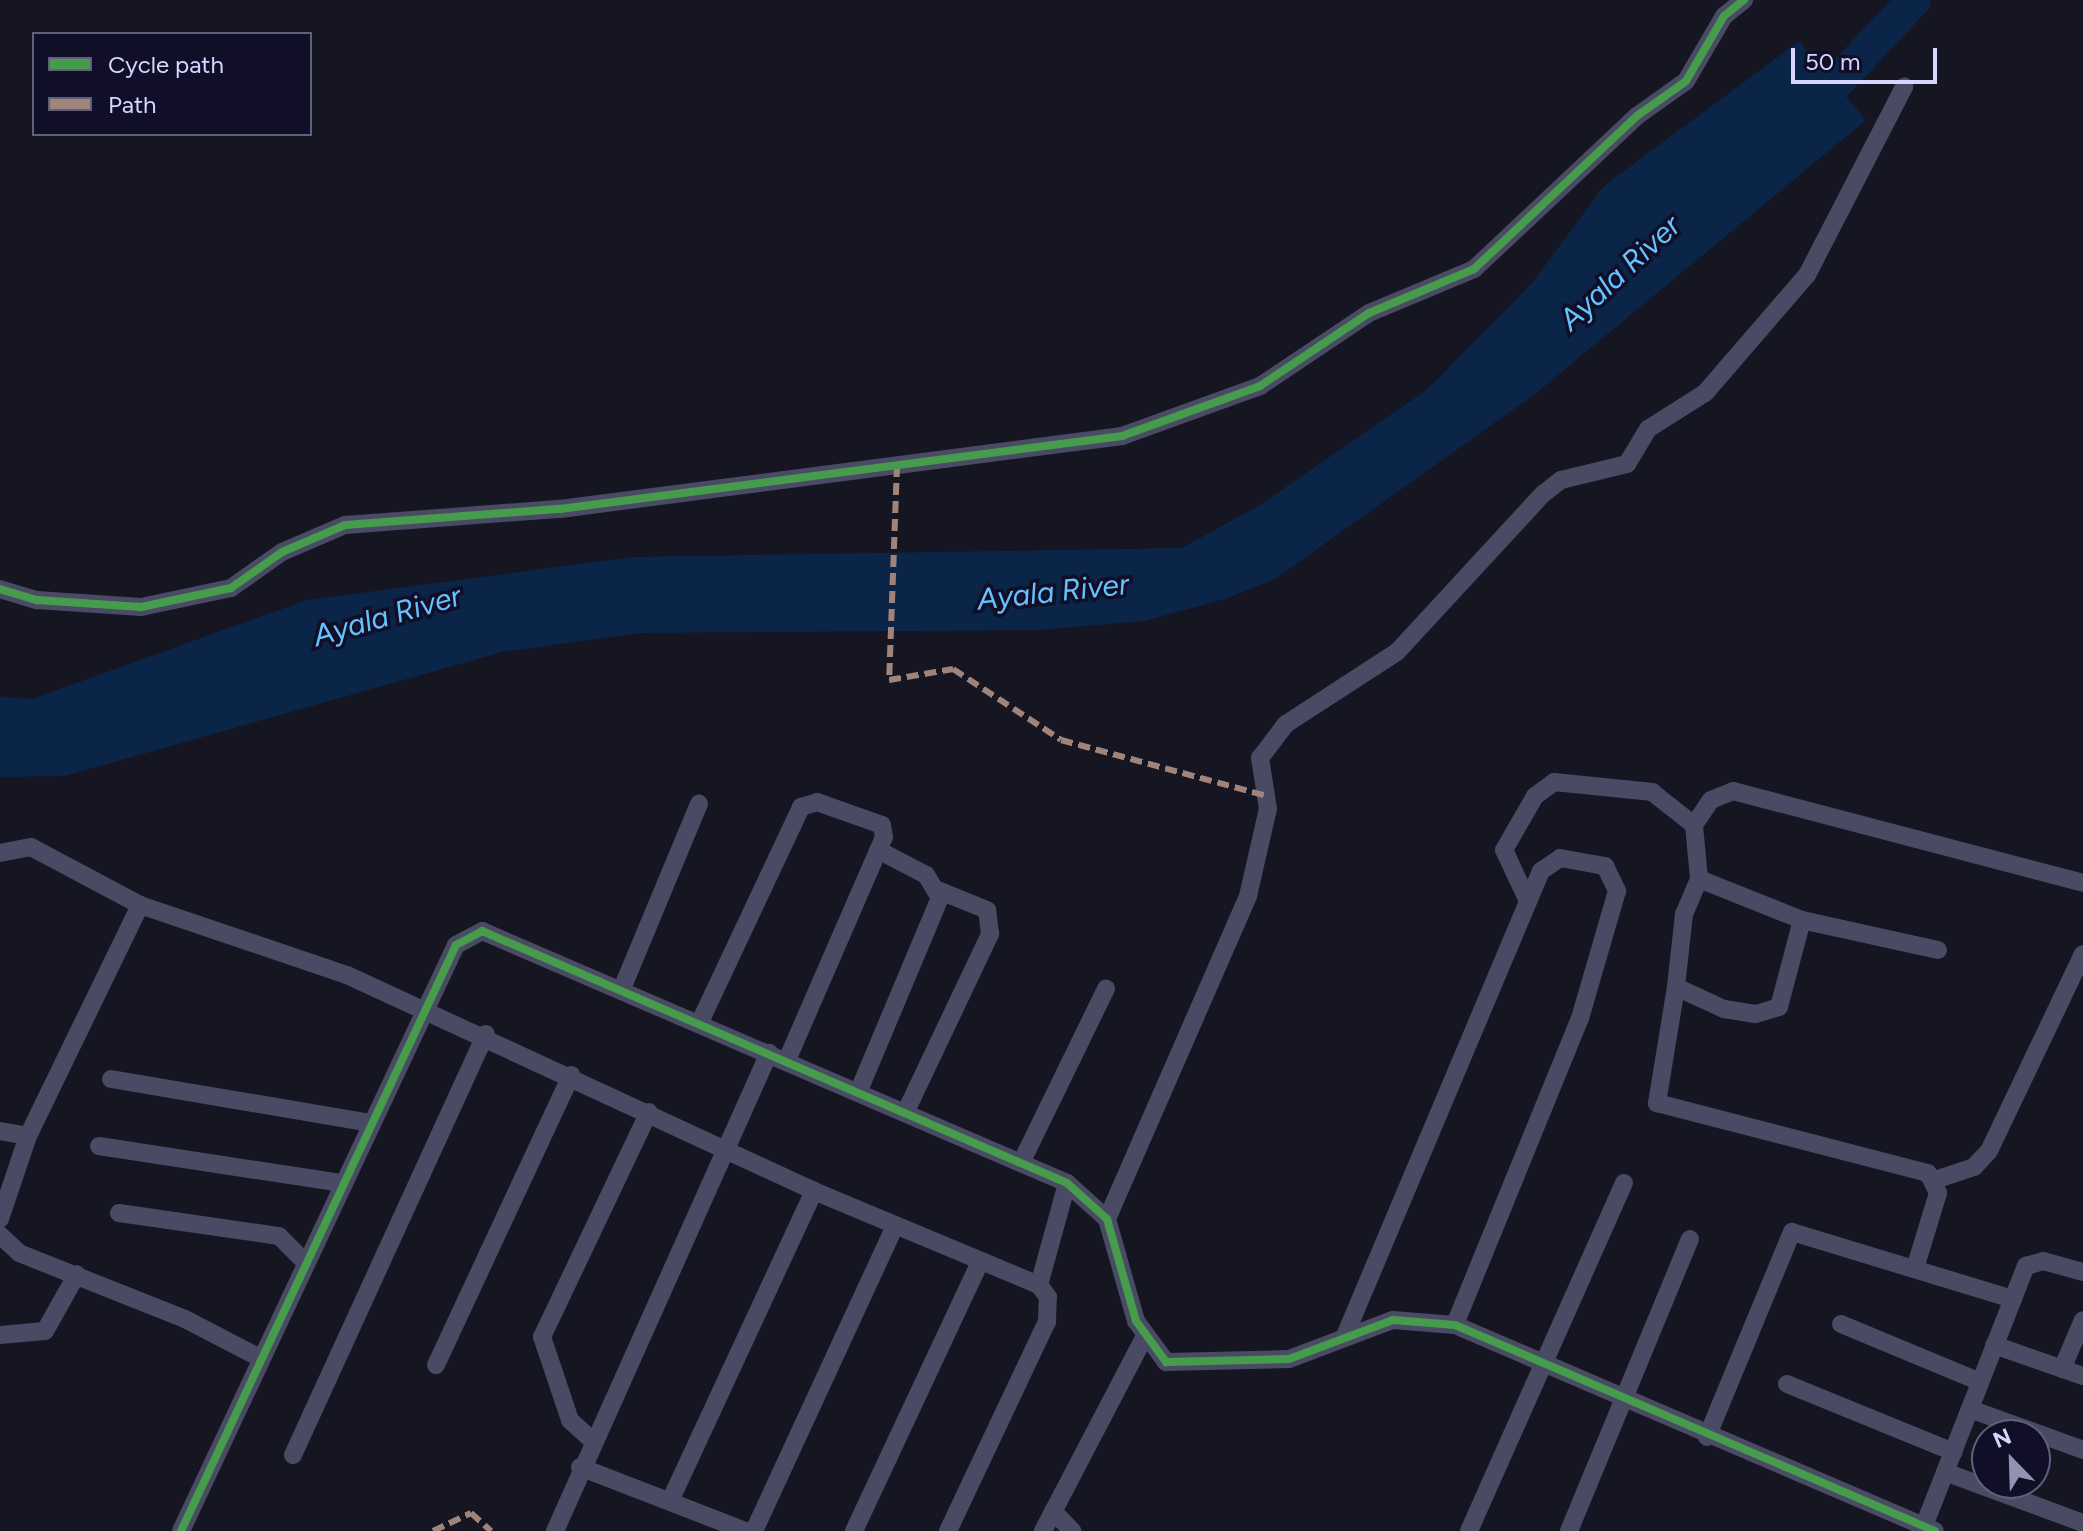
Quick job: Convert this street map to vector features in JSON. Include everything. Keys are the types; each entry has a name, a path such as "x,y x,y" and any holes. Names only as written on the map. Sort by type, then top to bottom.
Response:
{"street":[{"path":"0,589 37,600 141,607 184,601 231,588 282,552 345,525 560,509 1122,436 1260,386 1358,319 1474,269 1637,116 1686,81 1724,16 1744,0"},
{"path":"1107,1219 1248,896 1268,809 1260,758 1286,724 1397,652 1543,494 1561,480 1627,464 1648,429 1705,393 1807,275 1904,87"},
{"path":"1527,899 1504,850 1535,796 1554,782 1652,792 1694,825"},
{"path":"1915,1268 1938,1193 1935,1180 1914,1167 1665,1109 1656,1094 1676,987 1684,914 1699,879 1694,825 1711,800 1733,791 2083,883"},
{"path":"699,1024 801,807 817,802 882,825 878,850 787,1060"},
{"path":"621,991 699,804"},
{"path":"1,852 18,846 52,854 140,905 347,975 486,1034 814,1191 979,1264 1039,1285 1048,1297 1047,1322 948,1531"},
{"path":"878,850 940,891 987,910 990,934 907,1109"},
{"path":"1344,1338 1541,871 1560,858 1605,866 1616,879 1580,1018 1455,1325"},
{"path":"1699,879 1802,920 1938,950"},
{"path":"860,1088 940,891"},
{"path":"0,1219 3,1191 140,905"},
{"path":"1676,987 1724,1009 1772,1011 1782,1000 1802,920"},
{"path":"181,1531 456,945 472,931 860,1088 1067,1183 1107,1219 1144,1338 1177,1366 1289,1359 1406,1319 1455,1325 1707,1437 1927,1529 1945,1472 1994,1345 2013,1299 2034,1261 2083,1272"},
{"path":"1935,1180 1974,1167 1989,1151 2083,954"},
{"path":"1021,1163 1106,989"},
{"path":"293,1455 486,1034"},
{"path":"555,1531 580,1467 731,1149 769,1053"},
{"path":"436,1365 571,1075"},
{"path":"111,1079 371,1123"},
{"path":"593,1441 570,1420 542,1337 649,1112"},
{"path":"0,1131 28,1136"},
{"path":"99,1146 342,1183"},
{"path":"1039,1285 1067,1183"},
{"path":"1469,1531 1624,1183"},
{"path":"671,1499 814,1191"},
{"path":"119,1213 279,1236 305,1262"},
{"path":"754,1531 895,1226"},
{"path":"1707,1437 1792,1232 2013,1299"},
{"path":"0,1235 9,1255 77,1274 260,1358"},
{"path":"1569,1531 1690,1239"},
{"path":"854,1531 979,1264"},
{"path":"0,1335 45,1331 77,1274"},
{"path":"2062,1369 2083,1320"},
{"path":"1841,1324 1980,1382"},
{"path":"1043,1531 1144,1338"},
{"path":"1994,1345 2083,1376"},
{"path":"1787,1384 1954,1452"},
{"path":"1970,1409 2083,1450"},
{"path":"580,1467 671,1499 745,1531"},
{"path":"1945,1472 2083,1523"},
{"path":"1053,1511 1072,1531"}],"water":[{"name":"Ayala River","path":"1799,41 1866,120 1535,394 1275,579 1225,599 1144,621 1038,630 640,633 502,652 65,776 0,777 0,697 32,699 307,600 632,557 1182,548 1260,505 1428,389 1532,283 1604,186"}],"waterway":[{"path":"1805,116 1914,0"}],"marked path":[{"path":"897,465 889,680 953,669 1061,740 1267,796"},
{"path":"433,1531 471,1513 491,1531"}],"cycle path":[{"path":"0,589 37,600 141,607 231,588 282,552 345,525 560,509 1122,436 1260,386 1369,313 1474,269 1637,116 1686,81 1724,16 1744,0"},
{"path":"181,1531 456,945 482,931 1067,1183 1107,1219 1136,1321 1166,1362 1289,1359 1393,1320 1455,1325 1935,1531"}]}
